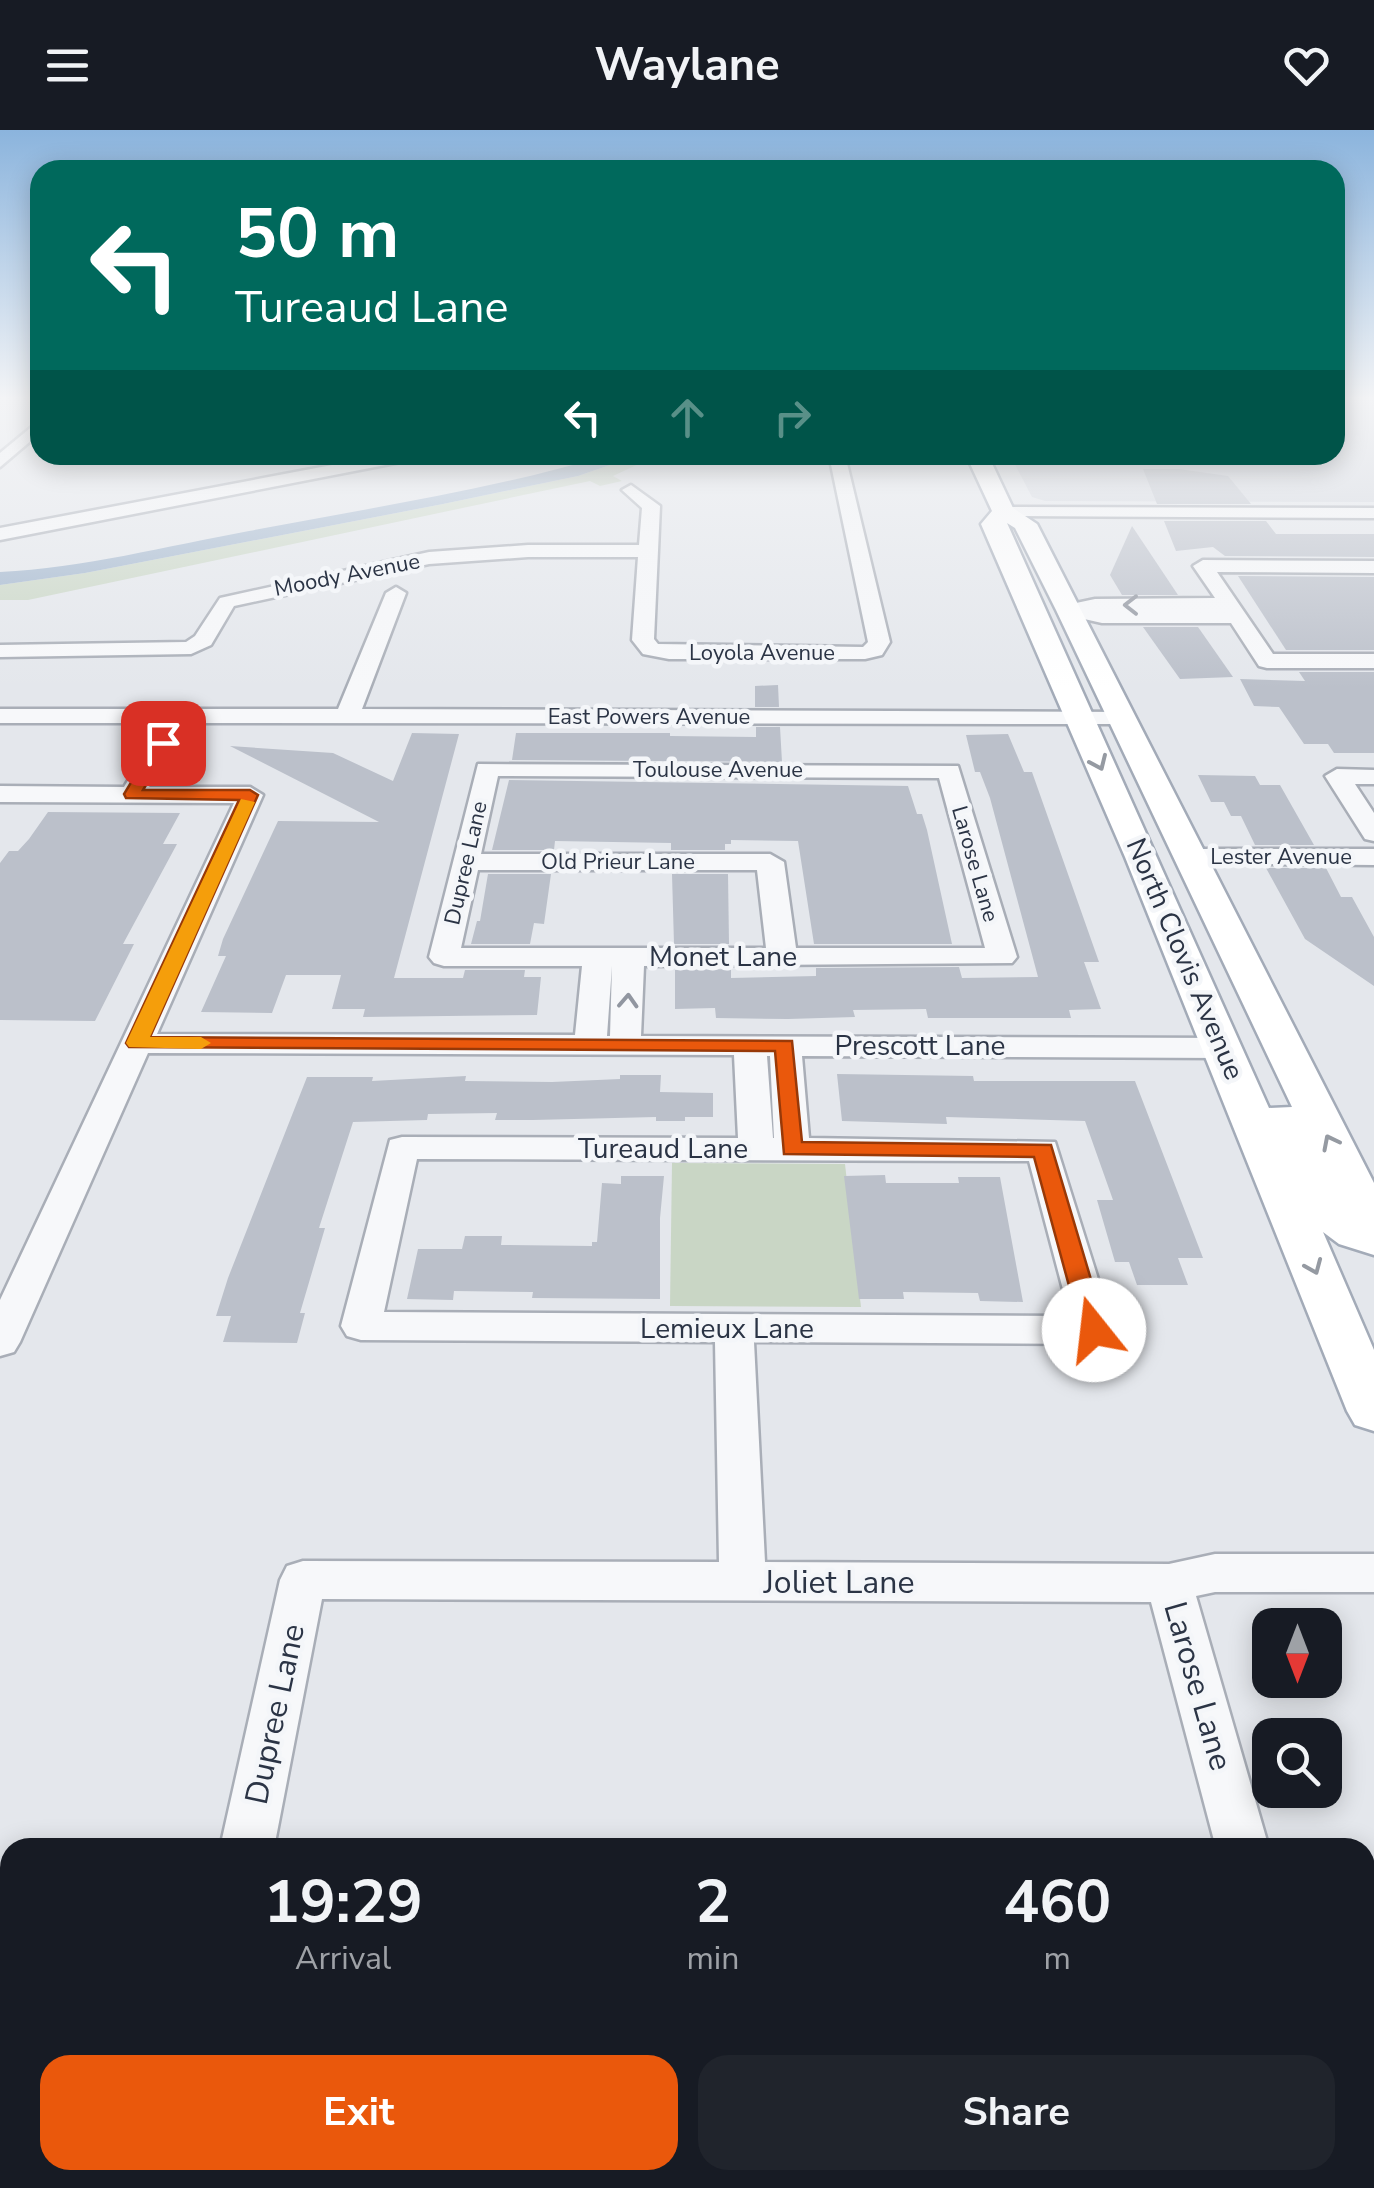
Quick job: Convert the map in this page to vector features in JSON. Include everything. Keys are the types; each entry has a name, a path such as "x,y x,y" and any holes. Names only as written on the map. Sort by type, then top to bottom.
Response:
{"main road":[{"name":"North Clovis Avenue","path":"997,496 1004,512 1026,524 1374,1230"},
{"name":"North Clovis Avenue","path":"1004,512 993,524 1223,1048 1374,1411"},
{"path":"1223,1048 1256,1064 1328,1211 1348,1231 1374,1239"}],"street":[{"path":"0,534 197,496"},
{"path":"638,496 650,506 648,552"},
{"name":"Loyola Avenue","path":"648,552 644,640 650,648 669,653 853,654 874,650 879,642 846,496"},
{"path":"1004,512 1374,513"},
{"name":"Moody Avenue","path":"0,651 191,648 203,640 227,602 429,558 528,551 648,552"},
{"path":"1374,566 1203,566 1268,661 1374,661"},
{"path":"348,717 396,593"},
{"path":"1032,610 1095,605 1233,610"},
{"name":"East Powers Avenue","path":"0,716 716,724 1120,717"},
{"path":"132,794 178,717"},
{"path":"716,724 716,770"},
{"name":"Toulouse Avenue","path":"487,770 949,771"},
{"name":"Dupree Lane","path":"444,957 487,770"},
{"name":"Larose Lane","path":"949,771 1002,957"},
{"path":"1374,776 1337,776 1374,833"},
{"path":"0,1342 9,1302 137,1043 250,795 132,794 5,801"},
{"name":"Lester Avenue","path":"1188,857 1374,858"},
{"name":"Old Prieur Lane","path":"466,862 770,862 782,957"},
{"name":"Monet Lane","path":"444,957 1002,957"},
{"path":"590,1044 598,957"},
{"path":"625,1044 630,957"},
{"name":"Prescott Lane","path":"137,1043 1223,1048"},
{"path":"750,1045 756,1149"},
{"path":"785,1045 792,1149"},
{"name":"Tureaud Lane","path":"361,1326 402,1148 1043,1150 1094,1330"},
{"name":"Lemieux Lane","path":"361,1326 1094,1330"},
{"path":"734,1329 742,1582"},
{"name":"Joliet Lane","path":"303,1580 1169,1583 1215,1573 1357,1573"},
{"name":"Dupree Lane","path":"249,1838 303,1580"},
{"name":"Larose Lane","path":"1169,1583 1240,1838"}],"shaded area":[{"path":"1374,496 1374,502 1045,501 1032,497"}],"green space":[{"path":"481,496 519,496 28,600 0,600 0,585 85,573"},
{"path":"672,1163 845,1164 861,1307 670,1306"}],"water":[{"path":"481,496 85,573 0,585 0,572 94,561 430,498"}],"building":[{"path":"1154,496 1244,496 1251,504 1157,504"},
{"path":"1164,521 1266,521 1276,534 1374,534 1374,557 1225,556 1213,547 1176,551"},
{"path":"1132,526 1178,595 1122,595 1110,575"},
{"path":"1238,576 1374,577 1374,650 1286,650"},
{"path":"1143,627 1198,627 1233,677 1180,679"},
{"path":"1299,672 1374,672 1374,753 1334,753 1328,744 1304,744 1279,707 1254,706 1240,679 1305,681"},
{"path":"778,685 779,707 755,707 755,686"},
{"path":"756,727 780,727 782,762 512,760 516,733 756,737"},
{"path":"412,733 459,734 394,978 463,978 465,970 525,970 524,977 541,977 537,1015 363,1017 365,1009 332,1009 341,975 286,975 272,1013 201,1012 226,956 218,956 223,939 278,821 379,822 230,746 333,753 393,781"},
{"path":"1008,734 1024,772 1032,772 1099,962 1084,962 1101,1009 1069,1010 1071,1018 928,1018 926,1009 853,1010 855,1017 788,1019 716,1018 715,1008 675,1009 675,970 731,969 731,978 816,976 816,968 959,967 962,978 1038,977 990,798 980,772 975,772 966,735"},
{"path":"1198,775 1255,776 1260,785 1280,785 1314,845 1255,845 1241,816 1231,816 1224,802 1211,802"},
{"path":"509,780 908,786 927,830 952,944 814,944 798,841 731,840 731,844 725,844 725,850 671,850 671,843 555,841 554,850 492,850"},
{"path":"48,812 180,813 163,844 177,844 123,944 134,944 95,1021 0,1020 0,863 9,851 18,851"},
{"path":"1266,868 1326,868 1341,897 1352,897 1374,937 1374,986 1305,939"},
{"path":"488,874 551,874 544,924 534,923 530,944 471,944 480,921"},
{"path":"672,874 728,874 729,944 674,944"},
{"path":"837,1074 973,1076 974,1081 1135,1081 1203,1258 1178,1258 1188,1285 1137,1285 1129,1262 1115,1262 1097,1200 1113,1200 1085,1121 946,1117 947,1124 842,1121"},
{"path":"620,1075 661,1075 660,1092 713,1093 713,1117 685,1117 685,1121 656,1121 656,1117 495,1120 497,1113 428,1114 427,1120 353,1122 319,1228 325,1228 300,1313 305,1313 297,1343 223,1342 231,1316 216,1316 228,1278 307,1077 373,1077 372,1081 466,1076 465,1081 552,1082 620,1079"},
{"path":"885,1175 886,1183 959,1183 958,1177 1000,1177 1023,1302 980,1301 978,1293 903,1292 904,1299 859,1299 844,1176"},
{"path":"621,1176 664,1176 660,1299 532,1298 533,1292 454,1291 453,1300 407,1299 418,1249 462,1249 465,1236 502,1236 501,1245 592,1246 592,1242 597,1242 602,1183 621,1184"}],"slow traffic":[{"path":"201,1043 137,1043 247,802"}],"route":[{"path":"163,743 132,794 250,795 137,1043 785,1045 792,1149 1043,1150 1094,1330"}]}
